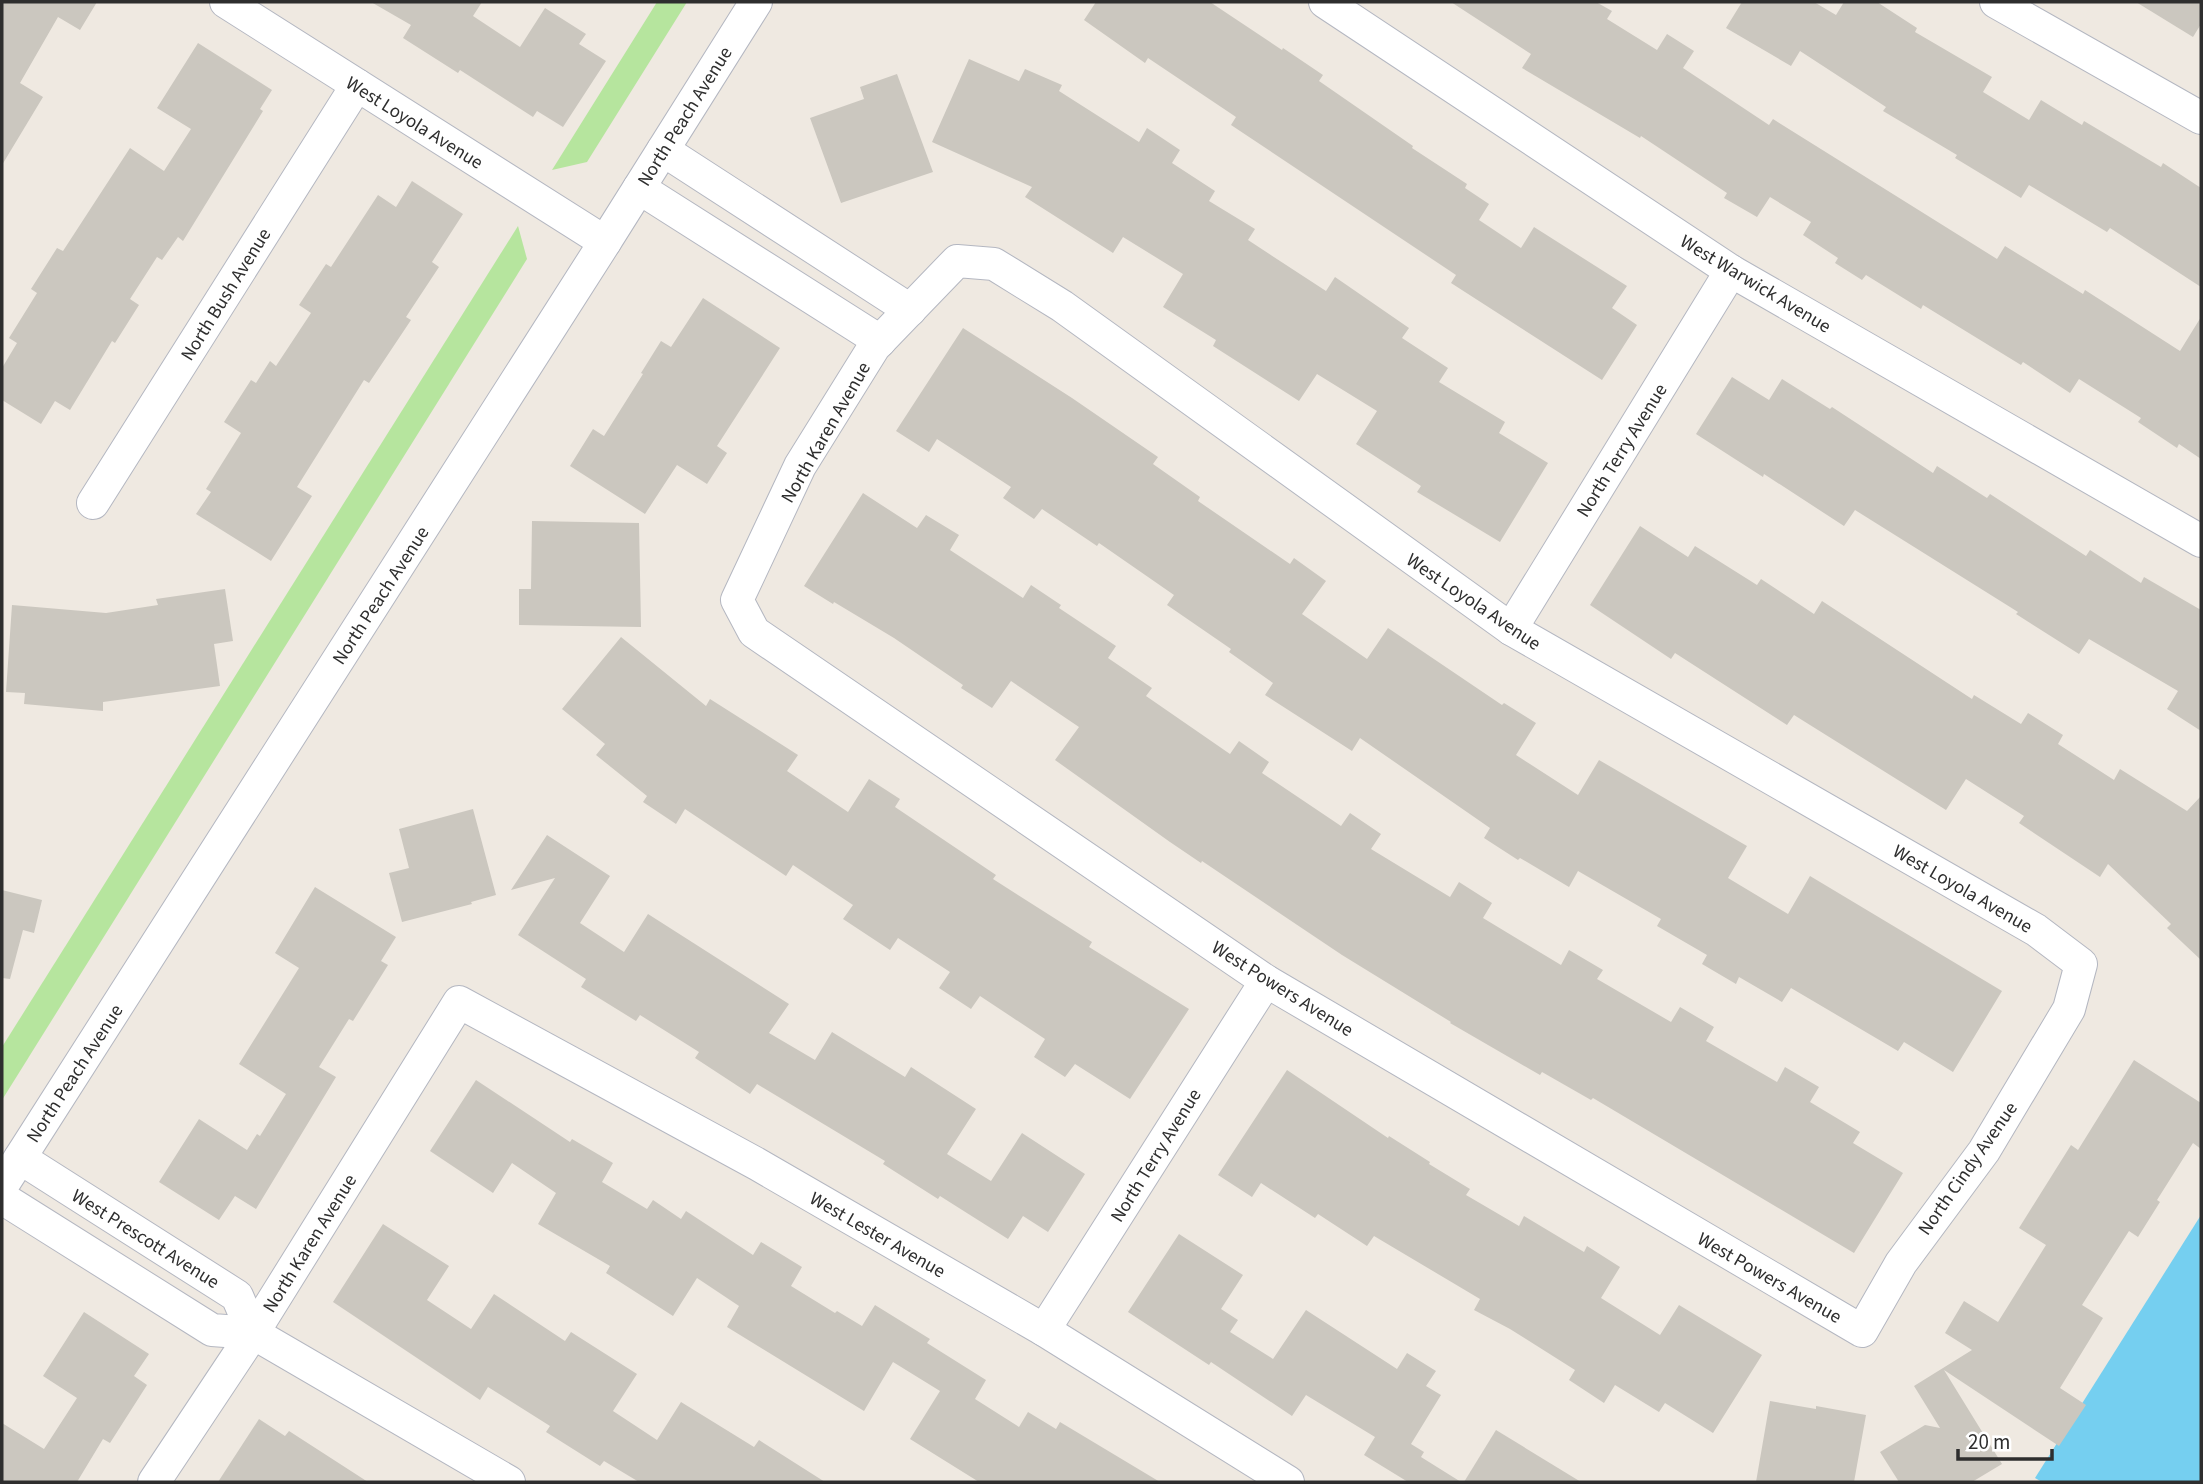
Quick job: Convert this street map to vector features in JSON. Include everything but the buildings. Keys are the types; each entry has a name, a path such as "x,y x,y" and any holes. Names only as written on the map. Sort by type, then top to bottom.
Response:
{"street":[{"name":"West Loyola Avenue","path":"226,2 605,242"},
{"name":"North Peach Avenue","path":"2,1186 756,2"},
{"name":"West Warwick Avenue","path":"1325,2 1731,271 2201,541"},
{"path":"1996,2 2201,118"},
{"name":"North Bush Avenue","path":"93,503 357,85"},
{"path":"663,150 910,310"},
{"name":"North Karen Avenue","path":"639,188 880,341"},
{"name":"West Loyola Avenue","path":"957,261 994,264 1062,306 1511,629 2036,930 2081,964"},
{"name":"North Karen Avenue","path":"737,600 800,466 880,341 957,261"},
{"name":"North Terry Avenue","path":"1511,629 1731,271"},
{"name":"West Powers Avenue","path":"737,600 754,632 1266,981 1862,1331"},
{"name":"North Cindy Avenue","path":"1862,1331 1901,1264 1984,1151 2069,1009 2081,964"},
{"name":"North Terry Avenue","path":"1044,1330 1266,981"},
{"name":"North Karen Avenue","path":"154,1482 253,1333 460,1002"},
{"name":"West Lester Avenue","path":"460,1002 757,1164 1044,1330 1288,1482"},
{"name":"West Prescott Avenue","path":"20,1158 237,1296 253,1333"},
{"path":"2,1199 212,1330 253,1333 509,1482"}],"green space":[{"path":"657,2 687,2 587,162 552,170"},
{"path":"518,226 527,259 2,1100 2,1047"}],"water":[{"path":"2201,1215 2201,1482 2042,1482 2035,1478"}]}
